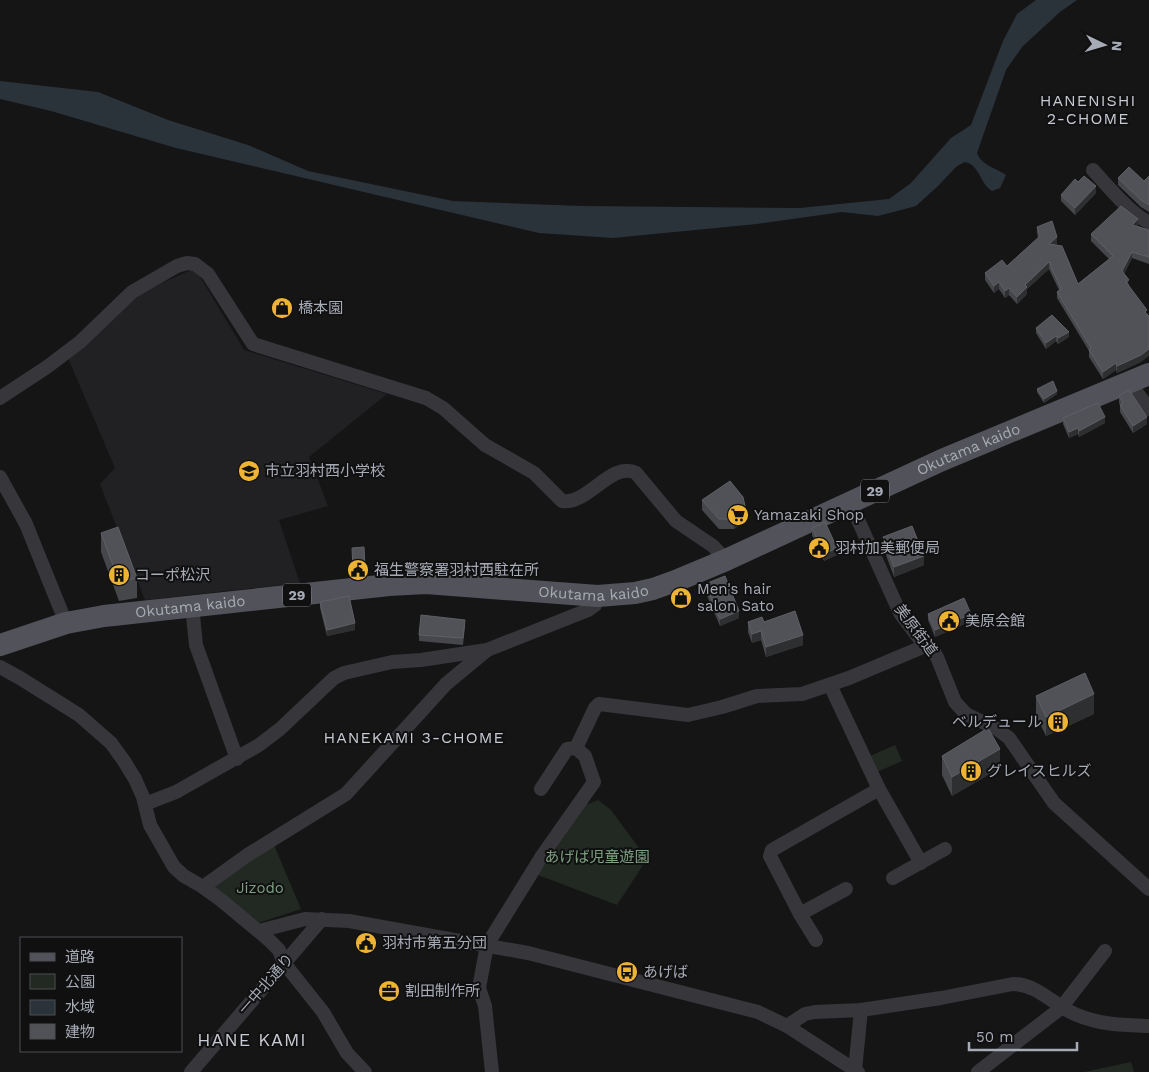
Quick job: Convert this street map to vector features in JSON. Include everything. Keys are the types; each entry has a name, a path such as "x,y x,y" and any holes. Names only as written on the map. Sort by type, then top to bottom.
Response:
{"main road":[{"name":"Okutama kaido","path":"0,645 66,623 104,616 414,583 598,596 635,593 653,589 726,560 942,460 1149,374"}],"street":[{"path":"1093,170 1122,201 1149,222"},
{"path":"0,398 40,372 80,342 122,299 132,292 182,263 196,264 208,274 253,344 426,398 443,408 495,452 510,458 534,473 562,500 568,502 576,500 614,475 628,470 632,471 636,473 676,521 713,546 726,560"},
{"path":"1129,382 1149,409"},
{"path":"0,477 26,524 66,623"},
{"name":"美原街道","path":"850,502 900,613 925,646 932,649 937,657 955,702 966,714 997,729 1009,738 1054,803 1149,889"},
{"path":"145,804 176,792 237,759 280,729 334,678 344,673 392,662 420,660 487,650 588,610 595,605 598,596"},
{"path":"192,606 196,645 237,759"},
{"path":"576,748 595,708 599,704 688,715 757,696 802,694 830,685 925,646"},
{"path":"203,887 249,854 346,794 446,684 487,650"},
{"path":"0,667 63,704 102,734 124,761 141,792 153,831 174,867 259,931 279,950 284,963 323,1012 347,1053 365,1072"},
{"path":"830,685 879,789 921,863"},
{"path":"540,789 566,749 576,748"},
{"path":"492,1072 485,1006 479,988 487,945 542,856 594,782 584,756 576,748"},
{"path":"816,940 800,914 770,856 772,850 879,789"},
{"path":"893,878 946,849"},
{"path":"800,914 846,889"},
{"path":"259,931 306,919 350,921 487,945 580,966 765,1014 787,1026 834,1065 856,1071 861,1010"},
{"name":"一中北通り","path":"190,1072 322,919"},
{"path":"978,1072 1061,1008 1105,951"},
{"path":"787,1026 805,1014 815,1012 861,1010 941,998 1013,984 1032,987 1061,1008 1099,1023 1149,1026"}],"shaded area":[{"path":"193,269 199,275 244,350 387,394 309,457 328,506 279,520 300,583 145,600 100,484 115,468 68,358 133,296"}],"green space":[{"path":"895,745 902,761 877,772 870,756"},
{"name":"あげば児童遊園","path":"598,800 611,810 647,859 617,905 538,875 586,805"},
{"name":"Jizodo","path":"274,845 301,909 255,924 210,883"},
{"path":"1131,1062 1134,1072 1084,1072"}],"water":[{"path":"1036,0 1077,0 1060,12 1022,47 1006,70 977,153 982,161 1006,175 1000,188 992,191 974,167 965,162 957,166 916,206 878,216 842,212 757,224 613,238 539,233 176,148 51,111 0,99 0,81 98,92 168,120 248,145 308,171 453,201 582,206 800,208 889,199 911,183 951,138 971,125 1003,41 1017,14"}],"building":[{"path":"1129,167 1144,181 1149,176 1149,205 1118,178"},
{"path":"1084,176 1096,186 1075,208 1061,195 1075,179 1078,182"},
{"path":"1121,206 1138,219 1132,225 1149,230 1149,257 1132,252 1122,271 1129,280 1126,282 1147,310 1145,312 1149,316 1149,349 1141,355 1117,366 1116,363 1103,372 1089,350 1091,348 1057,292 1061,289 1049,262 1025,285 1027,287 1017,297 1009,288 1005,291 999,282 994,286 985,273 1002,260 1007,266 1040,236 1037,227 1052,221 1057,237 1049,244 1062,246 1078,284 1113,256 1091,234"},
{"path":"1052,315 1069,332 1058,338 1056,336 1046,343 1036,328"},
{"path":"1053,381 1057,391 1044,399 1037,389"},
{"path":"1129,390 1147,417 1133,426 1120,405 1123,403 1119,396"},
{"path":"1098,403 1105,417 1079,431 1078,428 1069,432 1063,418"},
{"path":"730,481 743,497 745,506 742,513 734,519 719,519 702,500"},
{"path":"825,522 837,548 824,554 812,528"},
{"path":"912,526 924,556 894,567 883,537"},
{"path":"118,527 137,578 119,582 101,533"},
{"path":"364,547 365,568 353,569 352,548"},
{"path":"725,576 739,611 720,619 705,584"},
{"path":"349,596 355,623 327,630 320,602"},
{"path":"964,598 971,614 935,630 928,614"},
{"path":"795,611 803,635 766,647 761,631 752,634 748,622 762,617 764,622"},
{"path":"421,615 465,620 463,638 419,635"},
{"path":"1085,673 1094,694 1046,717 1036,696"},
{"path":"988,728 1000,749 952,777 942,756"}],"place":[{"name":"橋本園","path":"282,308"},
{"name":"市立羽村西小学校","path":"249,471"},
{"name":"Yamazaki Shop","path":"738,515"},
{"name":"羽村加美郵便局","path":"819,548"},
{"name":"福生警察署羽村西駐在所","path":"358,570"},
{"name":"コーポ松沢","path":"119,575"},
{"name":"Men's hair salon Sato","path":"681,598"},
{"name":"美原会館","path":"949,621"},
{"name":"ベルデュール","path":"1058,722"},
{"name":"グレイスヒルズ","path":"971,771"},
{"name":"羽村市第五分団","path":"366,943"},
{"name":"あげば","path":"627,972"},
{"name":"割田制作所","path":"389,991"}],"district":[{"name":"HANENISHI 2-CHOME","path":"1088,109"},
{"name":"HANEKAMI 3-CHOME","path":"414,737"},
{"name":"HANE KAMI","path":"252,1039"}]}
